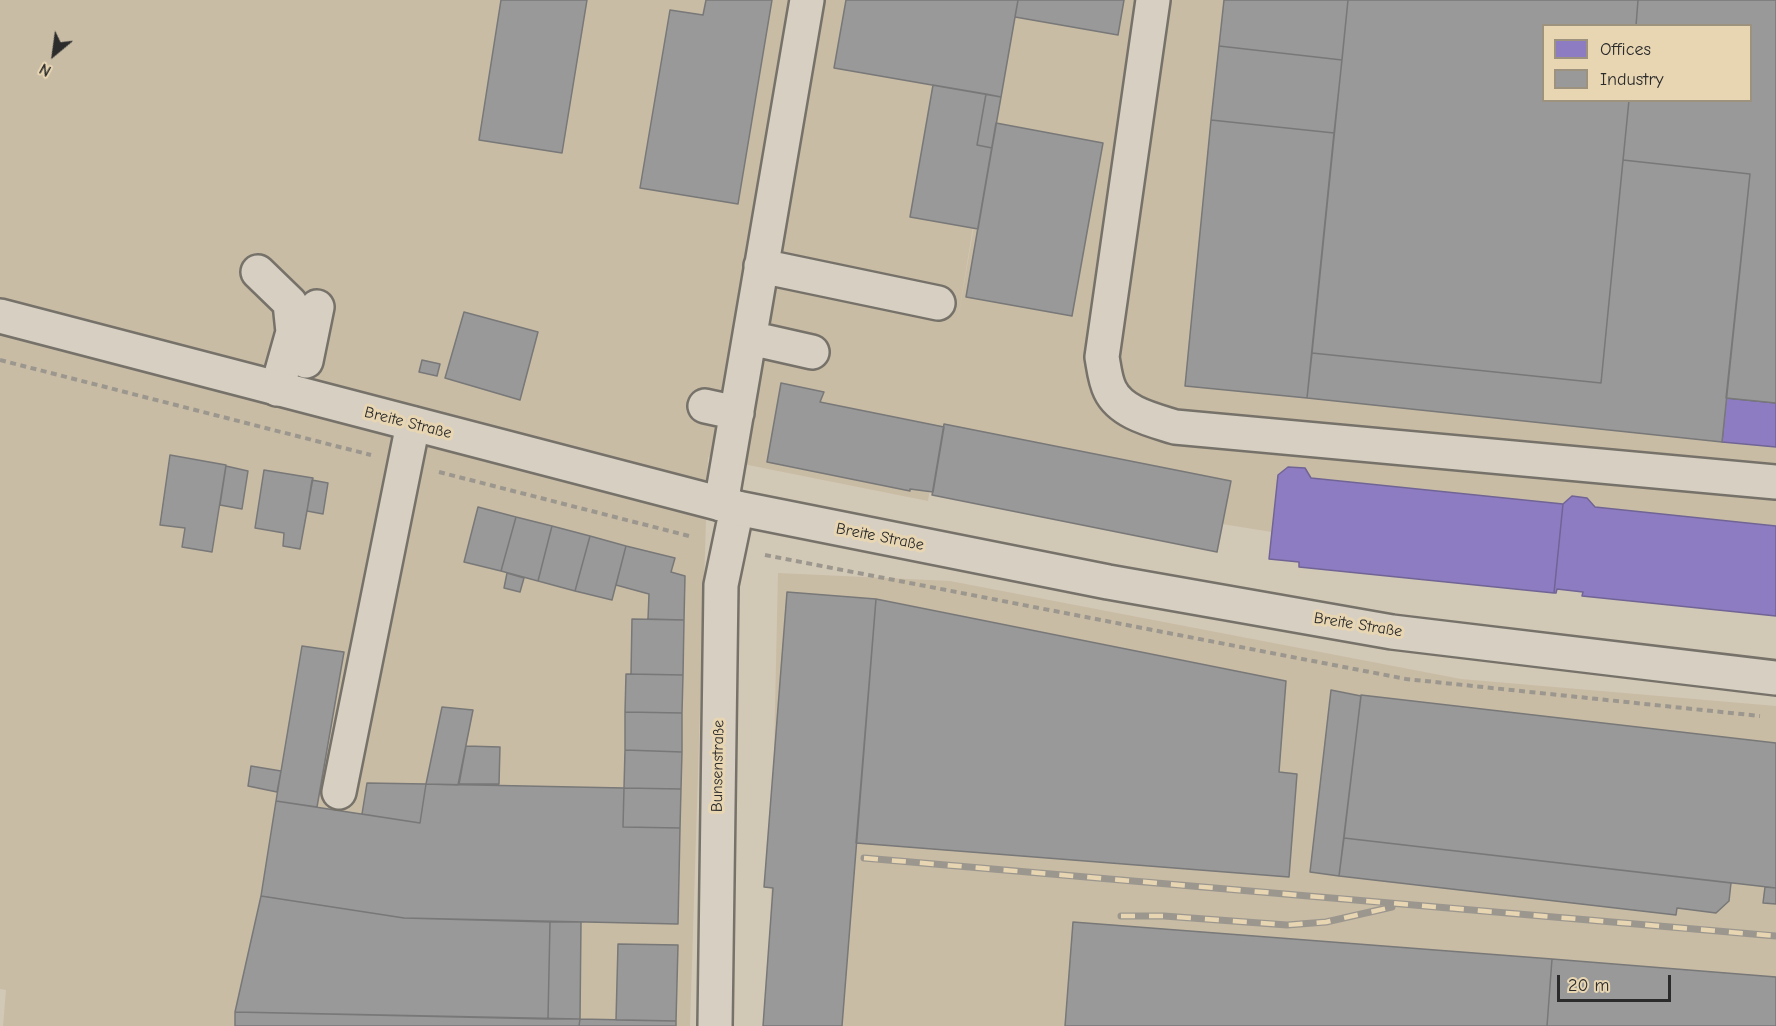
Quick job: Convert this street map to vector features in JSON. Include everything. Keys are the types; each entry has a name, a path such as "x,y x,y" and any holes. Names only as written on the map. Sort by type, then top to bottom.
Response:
{"main road":[{"name":"Bunsenstraße","path":"715,1026 720,585 737,413 807,0"},
{"path":"1153,0 1102,357 1110,391 1118,401 1147,418 1175,427 1776,482"},
{"path":"762,266 938,303"},
{"path":"258,272 290,303 293,332 288,392"},
{"path":"288,392 317,308"},
{"name":"Breite Straße","path":"0,316 729,506 1108,582 1392,632 1776,678"},
{"path":"750,338 812,352"},
{"path":"705,406 737,413"},
{"path":"339,792 413,424"}],"shaded area":[{"path":"0,0 1010,0 957,325 1013,0 1776,0 1776,597 1525,573 932,477 928,501 708,457 690,1026 3,1026 6,990 0,989"},
{"path":"778,573 950,581 1461,679 1776,706 1776,1026 768,1026"}],"building: Offices":[{"path":"1726,398 1776,403 1776,447 1722,442"},
{"path":"1288,467 1305,468 1311,478 1563,504 1554,593 1299,567 1299,562 1269,559 1278,475"},
{"path":"1572,496 1587,498 1595,507 1776,526 1776,616 1582,596 1583,592 1557,589 1554,593 1563,504"}],"building: Industry":[{"path":"501,0 587,0 562,153 479,140"},
{"path":"706,0 772,0 738,204 640,188 670,10 703,15"},
{"path":"846,0 1018,0 1001,97 834,68"},
{"path":"1018,0 1124,0 1118,35 1015,17"},
{"path":"1224,0 1348,0 1342,60 1219,46"},
{"path":"1348,0 1638,0 1636,24 1542,24 1542,102 1629,102 1601,383 1312,353"},
{"path":"1638,0 1776,0 1776,403 1726,398 1750,174 1623,160 1629,102 1752,102 1752,24 1636,24"},
{"path":"1219,46 1342,60 1334,133 1211,120"},
{"path":"933,85 986,94 977,145 992,148 978,229 910,217"},
{"path":"986,94 1001,97 992,148 977,145"},
{"path":"1211,120 1334,133 1307,398 1185,386"},
{"path":"996,123 1103,143 1072,316 966,297"},
{"path":"1623,160 1750,174 1722,442 1307,398 1312,353 1601,383"},
{"path":"464,312 538,332 520,400 445,378"},
{"path":"422,360 440,364 437,376 419,372"},
{"path":"781,383 824,392 820,402 944,427 933,492 910,489 910,491 767,462"},
{"path":"944,424 1231,481 1217,552 932,495"},
{"path":"170,455 226,465 212,552 182,547 185,528 160,525"},
{"path":"226,466 248,471 242,509 220,505"},
{"path":"264,470 313,478 300,549 283,546 284,533 255,528"},
{"path":"312,480 328,483 323,514 307,511"},
{"path":"478,507 516,517 501,571 464,562"},
{"path":"516,517 552,526 538,581 501,571"},
{"path":"552,526 590,536 575,591 538,581"},
{"path":"590,536 626,546 612,600 575,591"},
{"path":"626,546 675,558 671,572 685,576 684,620 648,619 649,594 616,585"},
{"path":"507,573 524,578 520,592 504,588"},
{"path":"787,592 876,599 842,1026 763,1026 773,888 764,887"},
{"path":"876,599 1286,681 1279,772 1297,774 1289,877 856,843"},
{"path":"632,619 684,620 683,675 631,674"},
{"path":"302,646 344,652 317,807 276,801"},
{"path":"626,674 683,675 682,713 625,712"},
{"path":"1331,690 1361,696 1339,876 1310,872"},
{"path":"1361,695 1776,743 1776,888 1344,838"},
{"path":"442,707 473,710 458,785 426,784"},
{"path":"625,712 682,713 682,752 625,750"},
{"path":"466,746 500,747 499,784 459,784"},
{"path":"625,750 682,752 681,789 624,788"},
{"path":"251,766 281,771 277,792 248,786"},
{"path":"367,783 426,784 420,823 362,814"},
{"path":"426,784 624,788 623,827 680,828 678,924 404,918 261,896 276,801 420,823"},
{"path":"624,788 681,789 680,828 623,827"},
{"path":"1344,838 1731,883 1729,901 1716,913 1677,908 1676,915 1339,876"},
{"path":"1765,887 1776,888 1776,904 1763,903"},
{"path":"261,896 404,918 550,922 548,1019 235,1012"},
{"path":"550,922 581,922 580,1019 548,1019"},
{"path":"1073,922 1552,959 1547,1026 1065,1026"},
{"path":"618,944 678,945 676,1021 616,1020"},
{"path":"1552,959 1776,977 1776,1026 1547,1026"},
{"path":"235,1012 580,1019 579,1026 235,1026"},
{"path":"580,1019 676,1021 676,1026 579,1026"}],"railway":[{"path":"864,858 1776,936"},
{"path":"1121,916 1164,916 1287,925 1326,922 1392,907"}]}
